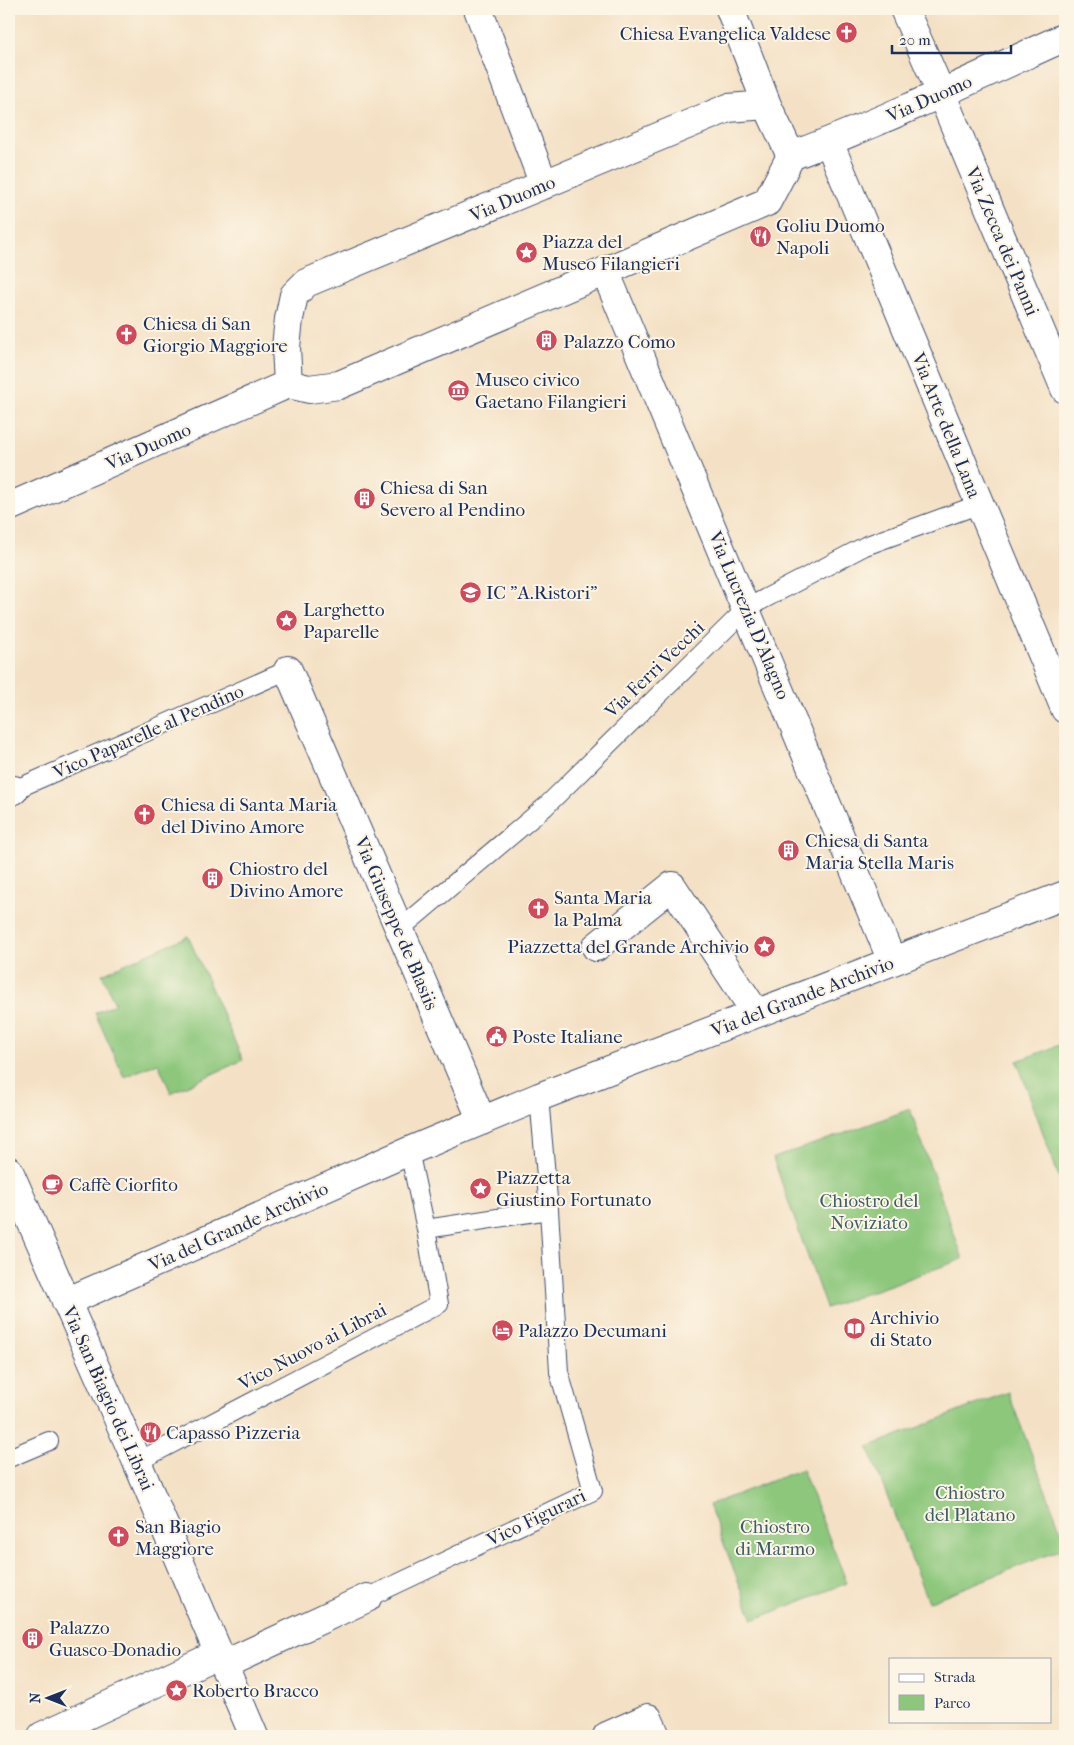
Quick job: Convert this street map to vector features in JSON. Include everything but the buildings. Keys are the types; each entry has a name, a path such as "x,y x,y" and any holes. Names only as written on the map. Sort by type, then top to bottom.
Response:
{"street":[{"path":"288,384 309,389 339,385 767,202 791,156 767,105 730,9"},
{"name":"Via Zecca dei Panni","path":"904,9 1065,389"},
{"path":"483,11 544,185"},
{"name":"Via Duomo","path":"791,156 829,142 1065,37"},
{"name":"Via Duomo","path":"9,507 288,384 286,347 289,319 294,295 306,283 728,108 767,105"},
{"name":"Via Arte della Lana","path":"829,142 1065,709"},
{"name":"Via Lucrezia D'Alagno","path":"606,271 892,961"},
{"name":"Via Giuseppe de Blasiis","path":"288,670 482,1121"},
{"path":"596,947 672,886 756,1013"},
{"name":"Via del Grande Archivio","path":"539,1097 1065,895"},
{"path":"409,1151 539,1097"},
{"name":"Via del Grande Archivio","path":"66,1302 409,1151"},
{"name":"Via San Biagio dei Librai","path":"9,1171 66,1302 109,1414 137,1462 254,1736"},
{"name":"Vico Figurari","path":"42,1736 367,1598"},
{"path":"607,1736 648,1718 656,1736"}],"lane":[{"name":"Via Ferri Vecchi","path":"399,930 545,807 747,608 865,546 980,504"},
{"name":"Vico Paparelle al Pendino","path":"12,791 288,670"},
{"path":"409,1151 426,1229 549,1210 539,1097"},
{"name":"Vico Figurari","path":"367,1598 593,1491 558,1372 549,1210"},
{"name":"Vico Nuovo ai Librai","path":"137,1462 439,1304 426,1229"},
{"path":"9,1458 49,1441"}],"green space":[{"path":"188,936 243,1060 171,1093 158,1063 124,1077 95,1013 115,1004 102,974"},
{"path":"1065,1043 1065,1194 1017,1061"},
{"name":"Chiostro del Noviziato","path":"910,1109 963,1259 826,1308 773,1158"},
{"name":"Chiostro del Platano","path":"1008,1392 1065,1541 1065,1548 928,1602 868,1447"},
{"name":"Chiostro di Marmo","path":"802,1469 847,1583 753,1620 709,1505"}],"place":[{"name":"Chiesa Evangelica Valdese","path":"847,33"},
{"name":"Goliu Duomo Napoli","path":"760,236"},
{"name":"Piazza del Museo Filangieri","path":"526,252"},
{"name":"Chiesa di San Giorgio Maggiore","path":"127,334"},
{"name":"Palazzo Como","path":"547,341"},
{"name":"Museo civico Gaetano Filangieri","path":"459,390"},
{"name":"Chiesa di San Severo al Pendino","path":"364,498"},
{"name":"IC \"A.Ristori\"","path":"470,592"},
{"name":"Larghetto Paparelle","path":"287,620"},
{"name":"Chiesa di Santa Maria del Divino Amore","path":"145,815"},
{"name":"Chiesa di Santa Maria Stella Maris","path":"789,851"},
{"name":"Chiostro del Divino Amore","path":"213,879"},
{"name":"Santa Maria la Palma","path":"538,908"},
{"name":"Piazzetta del Grande Archivio","path":"765,946"},
{"name":"Poste Italiane","path":"496,1036"},
{"name":"Caffè Ciorfito","path":"53,1184"},
{"name":"Piazzetta Giustino Fortunato","path":"480,1188"},
{"name":"Archivio di Stato","path":"854,1328"},
{"name":"Palazzo Decumani","path":"502,1330"},
{"name":"Capasso Pizzeria","path":"150,1432"},
{"name":"San Biagio Maggiore","path":"119,1537"},
{"name":"Palazzo Guasco-Donadio","path":"33,1638"},
{"name":"Roberto Bracco","path":"176,1690"}]}
